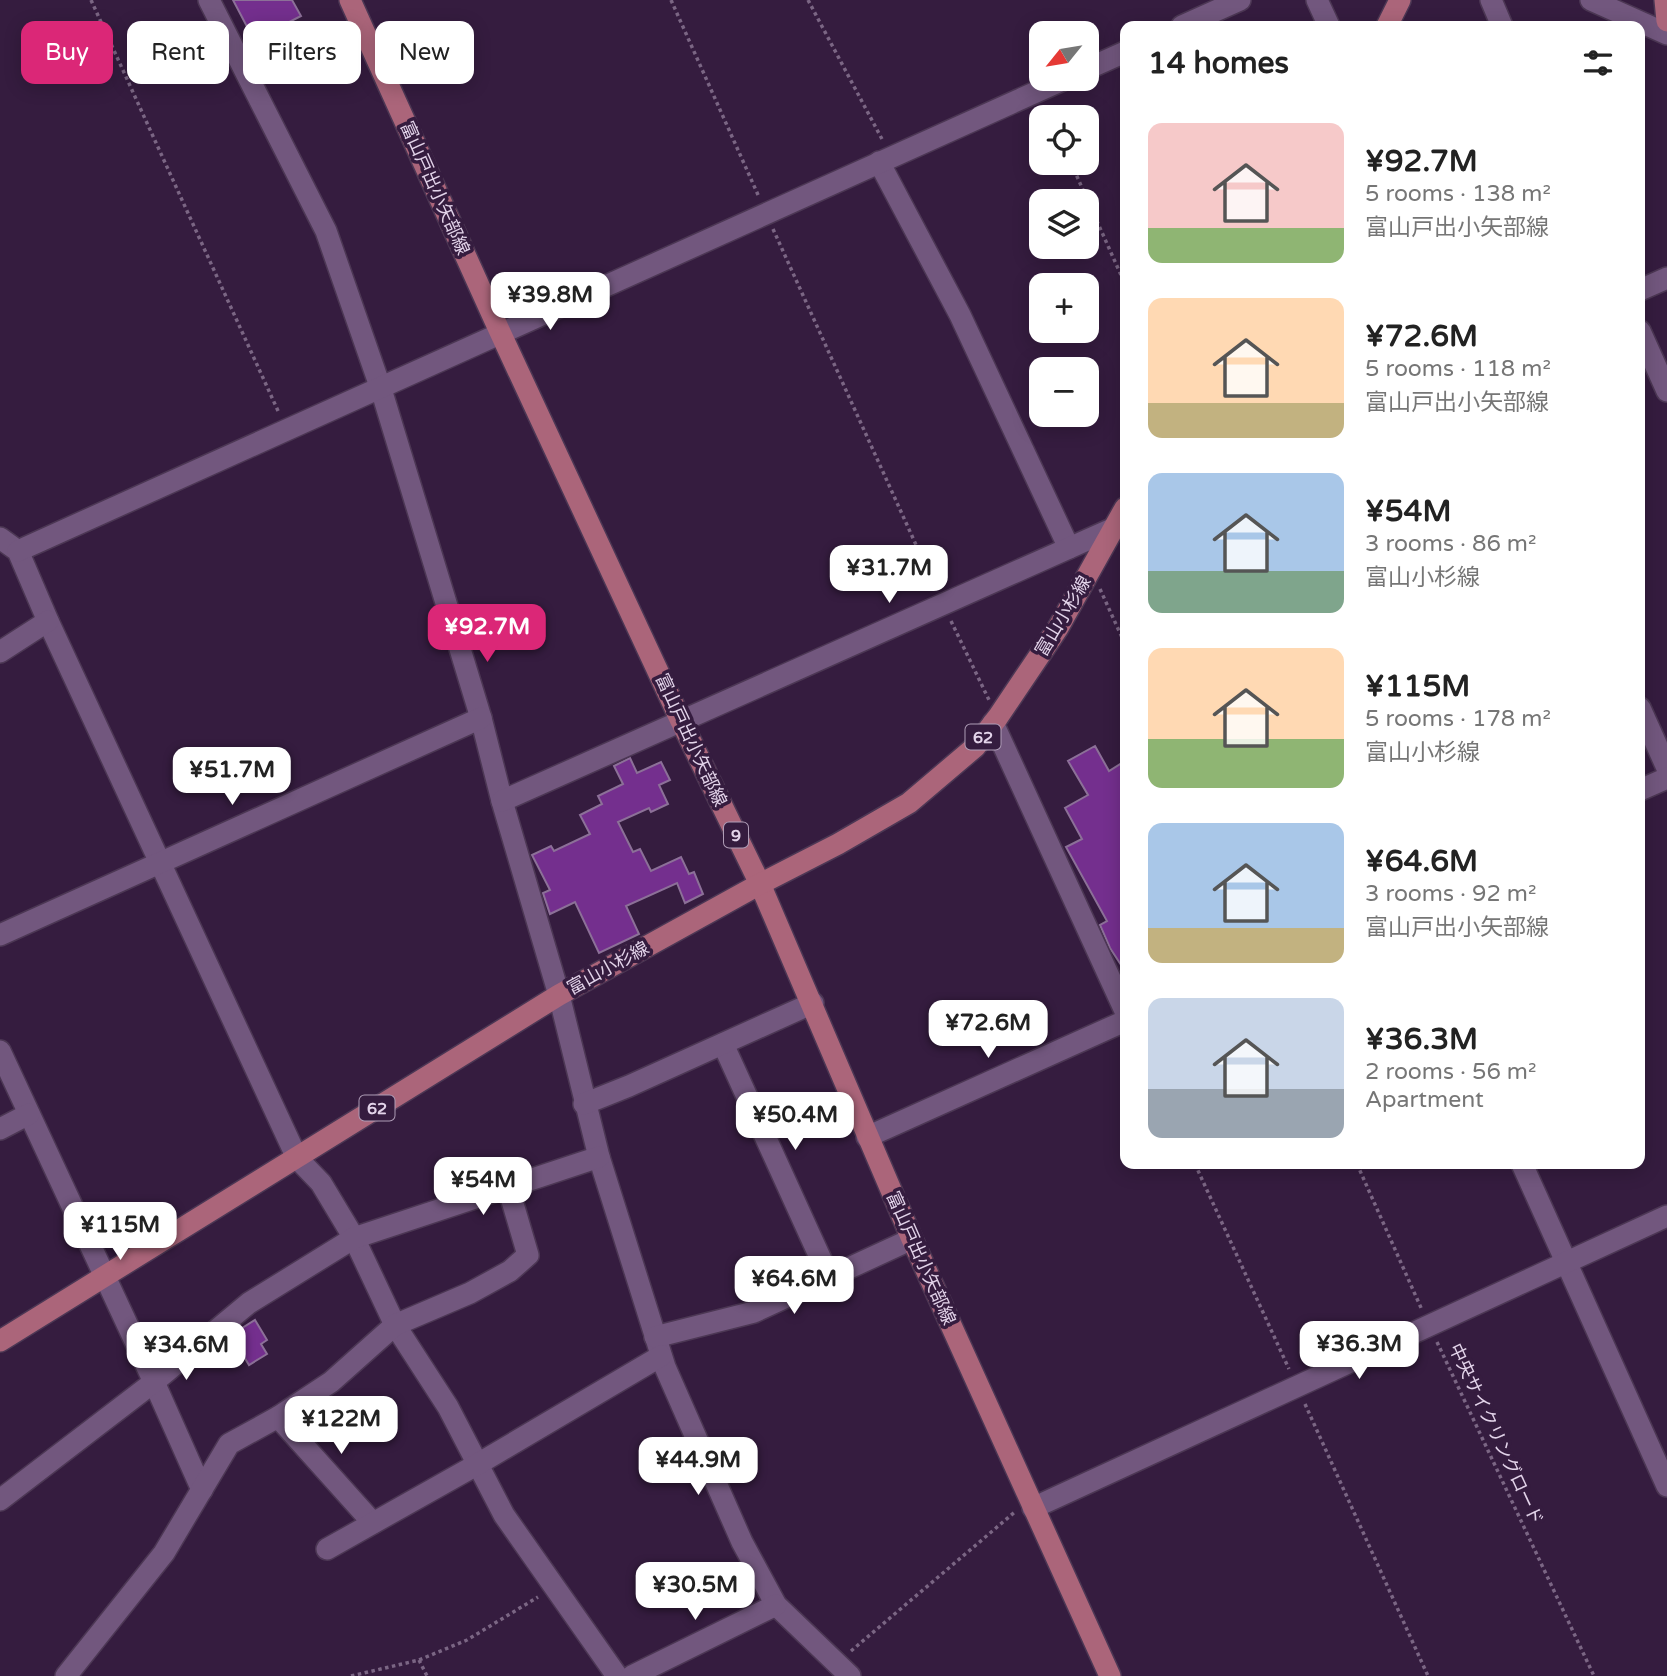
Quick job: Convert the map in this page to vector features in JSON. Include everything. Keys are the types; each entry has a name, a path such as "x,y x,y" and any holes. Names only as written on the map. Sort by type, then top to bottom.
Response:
{"main road":[{"name":"富山戸出小矢部線","path":"350,0 500,332 760,884 912,1239 1110,1676"},
{"path":"1390,21 1400,0"},
{"path":"1665,0 1667,21"},
{"name":"富山小杉線","path":"0,1340 559,995 909,803 975,747 1058,628 1120,526"}],"street":[{"path":"209,0 326,232 381,389 481,718 502,801 559,995 598,1157 660,1354 742,1542 776,1605 843,1670"},
{"path":"1193,21 1240,0"},
{"path":"1317,0 1327,21"},
{"path":"1491,0 1501,21"},
{"path":"1591,0 1638,21"},
{"path":"1645,24 1667,34"},
{"path":"1099,64 1120,54"},
{"path":"18,551 1038,91"},
{"path":"879,162 960,315 1069,548"},
{"path":"1645,288 1667,278"},
{"path":"1645,342 1667,391"},
{"path":"502,801 1120,526"},
{"path":"0,538 18,551 297,1158 321,1183 354,1238 395,1325 448,1407 504,1515 617,1676"},
{"path":"0,652 48,621"},
{"path":"0,935 481,718"},
{"path":"1645,719 1667,768"},
{"path":"995,720 1120,1000"},
{"path":"1645,788 1667,778"},
{"path":"584,1104 813,1003"},
{"path":"867,1137 1120,1023"},
{"path":"723,1044 829,1277"},
{"path":"0,1051 154,1382 201,1490"},
{"path":"0,1129 29,1114"},
{"path":"0,1500 154,1382 249,1303 354,1238 598,1157"},
{"path":"1524,1169 1667,1486"},
{"path":"66,1676 164,1553 229,1444 278,1417 331,1382 395,1325 470,1293 510,1271 528,1255 508,1187"},
{"path":"1031,1504 1297,1386 1667,1216"},
{"path":"327,1549 478,1464 660,1354 912,1239"},
{"path":"278,1417 373,1523"},
{"path":"632,1676 776,1605"}],"path":[{"path":"91,0 288,430"},
{"path":"671,0 995,720"},
{"path":"1076,175 1120,273"},
{"path":"1197,1169 1428,1676"},
{"name":"中央サイクリングロード","path":"1359,1169 1429,1326 1594,1676"},
{"path":"843,1670 1031,1504"},
{"path":"351,1676 419,1660 467,1640 554,1587"},
{"path":"419,1660 427,1676"}],"building":[{"path":"233,0 292,0 301,16 291,21 244,21"},
{"path":"1095,746 1109,771 1120,764 1120,963 1100,925 1107,921 1066,847 1082,839 1065,808 1088,795 1068,761"},
{"path":"630,758 637,773 661,762 670,780 659,785 668,804 651,812 649,808 618,822 633,852 640,849 651,871 681,857 689,874 694,872 703,894 685,903 677,883 626,906 639,934 599,953 575,902 550,914 543,893 550,890 532,855 551,846 554,851 590,834 580,815 602,804 598,796 623,784 614,766"},
{"path":"255,1320 267,1340 261,1344 267,1354 249,1365 231,1335"}]}
